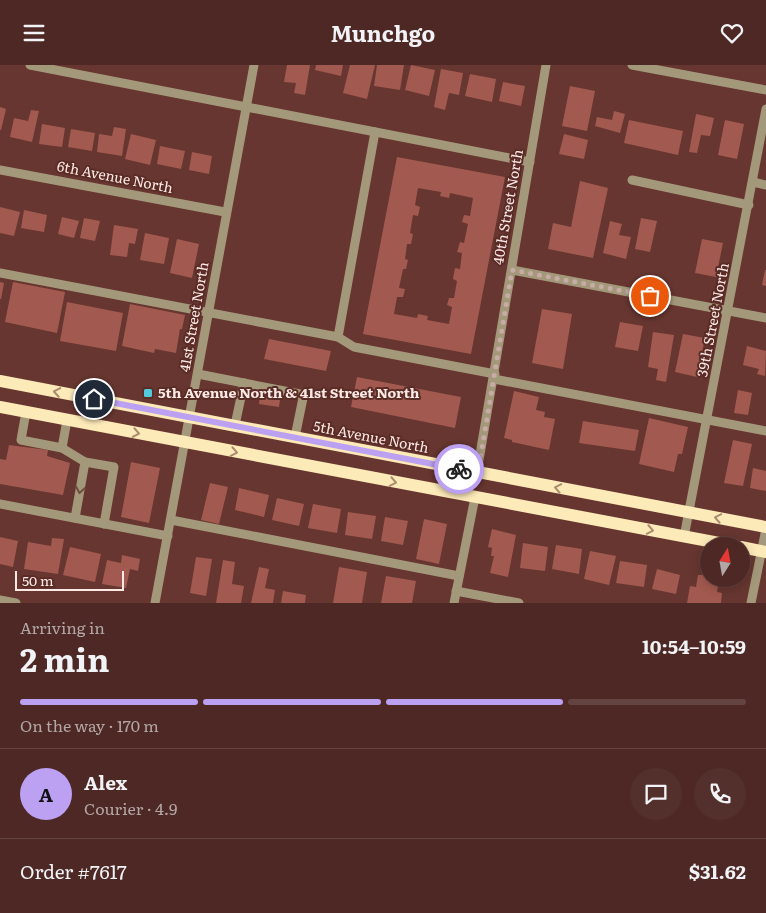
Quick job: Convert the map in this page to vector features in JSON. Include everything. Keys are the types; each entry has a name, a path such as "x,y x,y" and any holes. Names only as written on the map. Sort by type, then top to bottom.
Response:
{"main road":[{"name":"5th Avenue North","path":"0,381 191,416 766,528"},
{"path":"0,407 700,540"},
{"path":"750,549 764,552"}],"street":[{"path":"30,65 530,162"},
{"name":"41st Street North","path":"155,603 191,416 208,312 254,65"},
{"name":"40th Street North","path":"478,472 546,65"},
{"path":"632,65 664,68 766,91"},
{"name":"39th Street North","path":"684,537 729,311 766,109"},
{"path":"338,337 375,132"},
{"name":"6th Avenue North","path":"0,170 226,212"},
{"path":"632,180 749,205"},
{"path":"753,182 766,185"},
{"path":"512,270 766,318"},
{"path":"0,273 338,337 354,347 766,431"},
{"path":"198,374 300,394 303,398 295,437"},
{"path":"236,425 244,383"},
{"path":"26,412 21,440 62,448 85,462 114,467 104,524"},
{"path":"62,448 67,420"},
{"path":"75,518 85,462"},
{"path":"454,603 475,497"},
{"path":"0,504 168,536"},
{"path":"171,520 459,576"},
{"path":"751,603 764,552 766,528"},
{"path":"456,591 519,603"},
{"path":"0,600 16,603"}],"building":[{"path":"287,65 310,65 305,95 294,93 296,83 284,82"},
{"path":"316,65 343,65 341,76 315,70"},
{"path":"350,65 375,65 367,99 343,93"},
{"path":"377,65 404,65 400,90 374,86"},
{"path":"411,65 435,70 429,96 405,90"},
{"path":"441,69 463,73 459,95 449,93 445,110 434,107"},
{"path":"470,74 496,79 492,102 465,96"},
{"path":"503,82 525,86 521,106 499,101"},
{"path":"570,86 595,91 587,131 562,126"},
{"path":"0,107 6,109 1,130 0,130"},
{"path":"31,110 39,111 32,142 10,137 14,118 28,121"},
{"path":"614,111 625,114 620,133 595,126 597,117 612,120"},
{"path":"696,114 714,118 710,136 701,135 697,153 689,152"},
{"path":"629,120 683,131 678,155 624,143"},
{"path":"725,120 744,124 737,159 718,155"},
{"path":"42,124 65,128 62,147 39,144"},
{"path":"114,127 126,129 122,156 97,152 99,134 112,136"},
{"path":"71,129 95,133 92,151 68,147"},
{"path":"131,134 156,140 150,165 125,159"},
{"path":"564,134 588,140 584,159 559,154"},
{"path":"160,146 185,151 181,169 157,164"},
{"path":"192,152 212,156 209,174 189,170"},
{"path":"397,157 505,177 471,354 363,334","holes":["418,188 441,192 440,196 449,198 450,193 473,198 470,216 464,215 462,222 468,224 464,243 460,242 457,252 462,253 460,269 455,268 453,279 457,281 454,298 449,298 447,305 452,307 449,324 427,320 428,316 418,314 417,318 394,314 397,297 403,297 405,289 399,288 403,269 406,269 408,260 405,259 407,244 411,244 413,234 410,233 413,215 418,216 420,207 415,205"]},
{"path":"580,181 608,188 593,258 548,249 553,223 571,227"},
{"path":"0,207 20,212 14,236 0,233"},
{"path":"24,210 47,215 44,232 21,228"},
{"path":"62,217 79,221 74,238 58,234"},
{"path":"84,218 100,221 95,241 80,238"},
{"path":"641,218 657,221 650,252 635,249"},
{"path":"610,221 622,224 619,235 631,237 626,259 603,253"},
{"path":"114,225 138,229 135,244 129,243 127,257 110,255"},
{"path":"145,233 169,238 164,264 140,260"},
{"path":"177,239 199,244 192,278 170,273"},
{"path":"702,239 723,243 716,277 695,273"},
{"path":"766,270 766,286 762,285"},
{"path":"0,282 4,283 1,299 0,299"},
{"path":"13,282 65,292 57,333 5,322"},
{"path":"67,302 123,313 116,351 60,341"},
{"path":"130,304 185,315 182,329 180,329 176,353 155,349 154,353 122,346"},
{"path":"542,309 572,314 563,369 532,363"},
{"path":"620,322 643,326 638,351 615,347"},
{"path":"653,332 674,335 666,382 656,380 658,369 648,367"},
{"path":"683,334 705,338 697,377 675,372"},
{"path":"269,339 331,351 326,371 264,359"},
{"path":"747,346 766,351 765,376 757,374 759,369 743,365"},
{"path":"357,377 461,397 455,428 351,407"},
{"path":"260,390 281,392 279,407 259,404"},
{"path":"738,390 752,393 748,415 734,413"},
{"path":"514,391 539,397 536,410 545,412 544,417 555,419 549,450 512,442 512,440 504,438"},
{"path":"649,418 688,427 682,454 678,454 674,472 639,464"},
{"path":"583,421 639,430 635,451 579,443"},
{"path":"733,440 752,444 743,486 724,483"},
{"path":"9,445 48,450 47,456 70,463 63,495 0,484 0,459 6,460"},
{"path":"131,462 160,468 149,523 121,517"},
{"path":"753,468 766,471 766,491 750,488"},
{"path":"210,483 228,487 219,524 201,520"},
{"path":"239,488 269,495 264,517 235,510"},
{"path":"277,498 304,504 299,526 272,520"},
{"path":"313,504 341,509 337,533 308,528"},
{"path":"348,512 376,516 372,539 345,535"},
{"path":"385,517 408,521 403,545 381,541"},
{"path":"424,519 447,524 439,564 416,559"},
{"path":"492,529 516,535 508,577 490,573 494,556 491,556 492,548 488,547"},
{"path":"0,537 18,541 13,567 0,564"},
{"path":"52,538 64,539 58,574 24,569 28,542 51,546"},
{"path":"523,543 548,547 545,571 520,568"},
{"path":"556,545 582,549 579,574 552,569"},
{"path":"70,547 101,554 95,582 63,575"},
{"path":"590,551 616,556 609,585 584,579"},
{"path":"122,555 140,559 138,571 130,569 126,588 102,584 107,560 121,563"},
{"path":"196,557 212,559 206,596 190,593"},
{"path":"223,560 235,562 232,584 244,586 241,603 216,603"},
{"path":"620,561 647,565 644,587 616,583"},
{"path":"259,567 269,569 265,588 275,590 273,603 251,603"},
{"path":"339,567 367,572 362,603 333,603"},
{"path":"657,569 680,575 676,594 652,589"},
{"path":"698,575 700,575 700,587 718,587 717,592 722,593 721,603 687,603 690,586 696,587"},
{"path":"386,576 416,581 412,603 381,603"},
{"path":"283,591 306,595 305,603 281,603"}],"way so far":[{"path":"459,469 478,472 512,270 650,296"}],"place":[{"name":"5th Avenue North & 41st Street North","path":"148,393"}],"route":[{"path":"94,399 191,416 459,469"}]}
